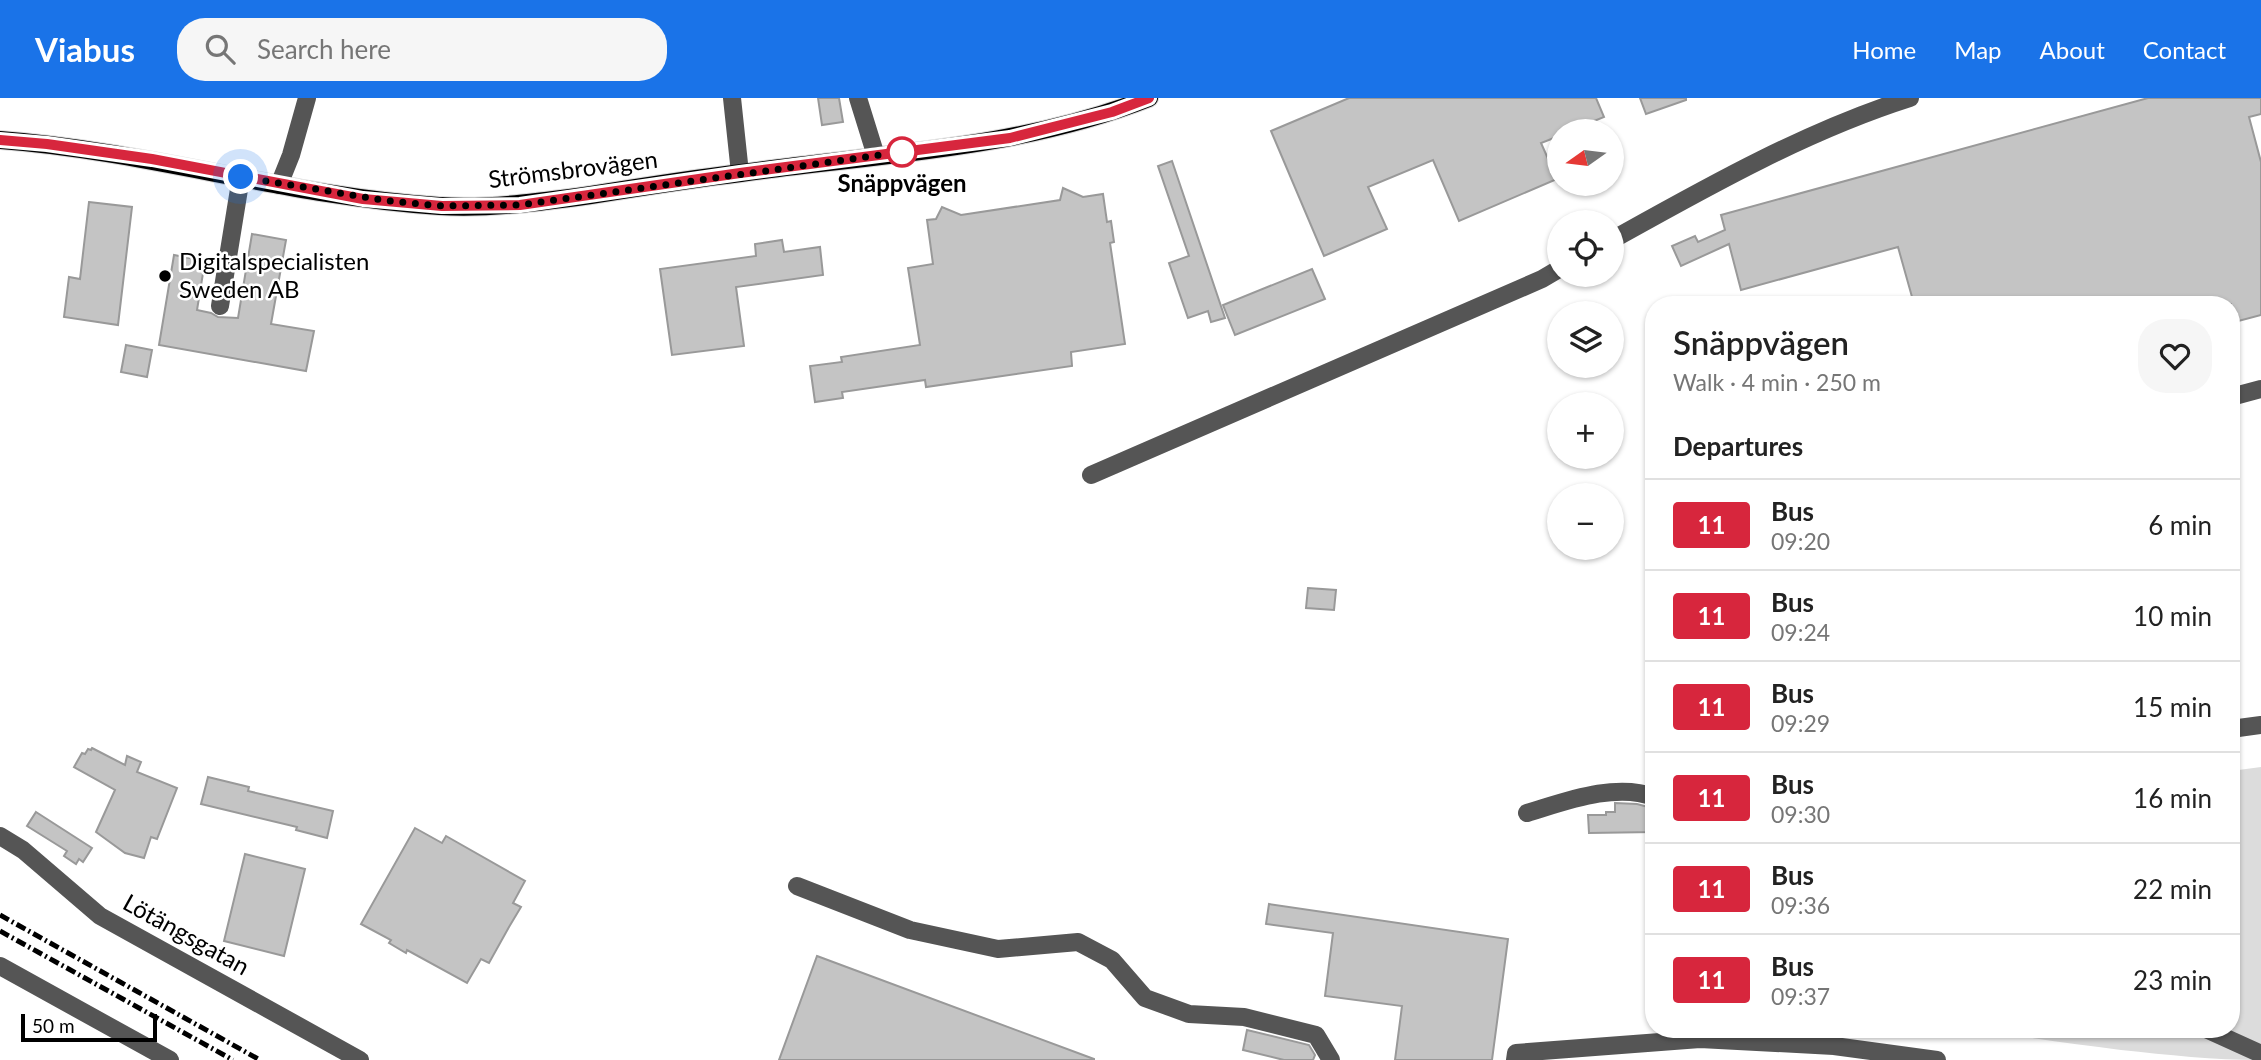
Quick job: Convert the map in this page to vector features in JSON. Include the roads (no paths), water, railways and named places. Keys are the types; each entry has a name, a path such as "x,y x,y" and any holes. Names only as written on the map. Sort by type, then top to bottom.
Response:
{"main road":[{"name":"Strömsbrovägen","path":"0,140 152,159 363,199 442,206 507,205 1010,138 1112,112 1149,98"}],"street":[{"path":"279,185 307,98"},
{"path":"732,98 740,173"},
{"path":"858,98 876,156"},
{"path":"1624,233 1698,192 1861,114 1910,98"},
{"path":"220,306 241,177"},
{"path":"1091,475 1547,276"},
{"path":"2240,395 2261,389"},
{"path":"2240,728 2261,725"},
{"path":"1527,813 1591,793 1645,793"},
{"name":"Lötängsgatan","path":"0,836 23,850 100,916 360,1060"},
{"path":"797,886 910,930 998,949 1078,942 1112,960 1145,998 1189,1014 1244,1017 1316,1035 1331,1060"},
{"path":"0,966 170,1060"},
{"path":"2226,1038 2261,1054"},
{"path":"1516,1057 1700,1040 1834,1046 1937,1060"}],"railway":[{"path":"0,915 260,1060"},
{"path":"0,931 233,1060"}],"place":[{"name":"Snäppvägen","path":"902,152"},
{"name":"Digitalspecialisten Sweden AB","path":"165,276"}]}
